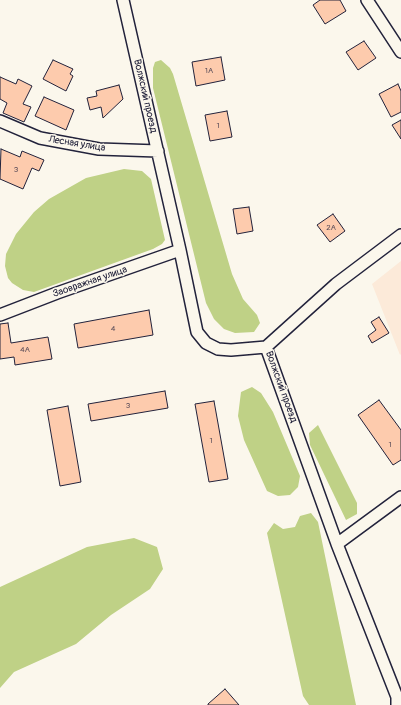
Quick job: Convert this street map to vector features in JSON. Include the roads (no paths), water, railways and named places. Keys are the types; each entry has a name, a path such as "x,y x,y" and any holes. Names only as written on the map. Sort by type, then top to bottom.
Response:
{"street":[{"name":"Волжский проезд","path":"123,0 158,151 197,332 206,343 218,349 231,350 266,347 337,544 397,698 397,705"},
{"path":"366,0 401,52"},
{"name":"Лесная улица","path":"0,121 40,138 99,149 158,151"},
{"path":"266,347 336,284 401,235"},
{"name":"Заовражная улица","path":"0,315 57,293 180,250"},
{"path":"337,544 401,497"}]}
